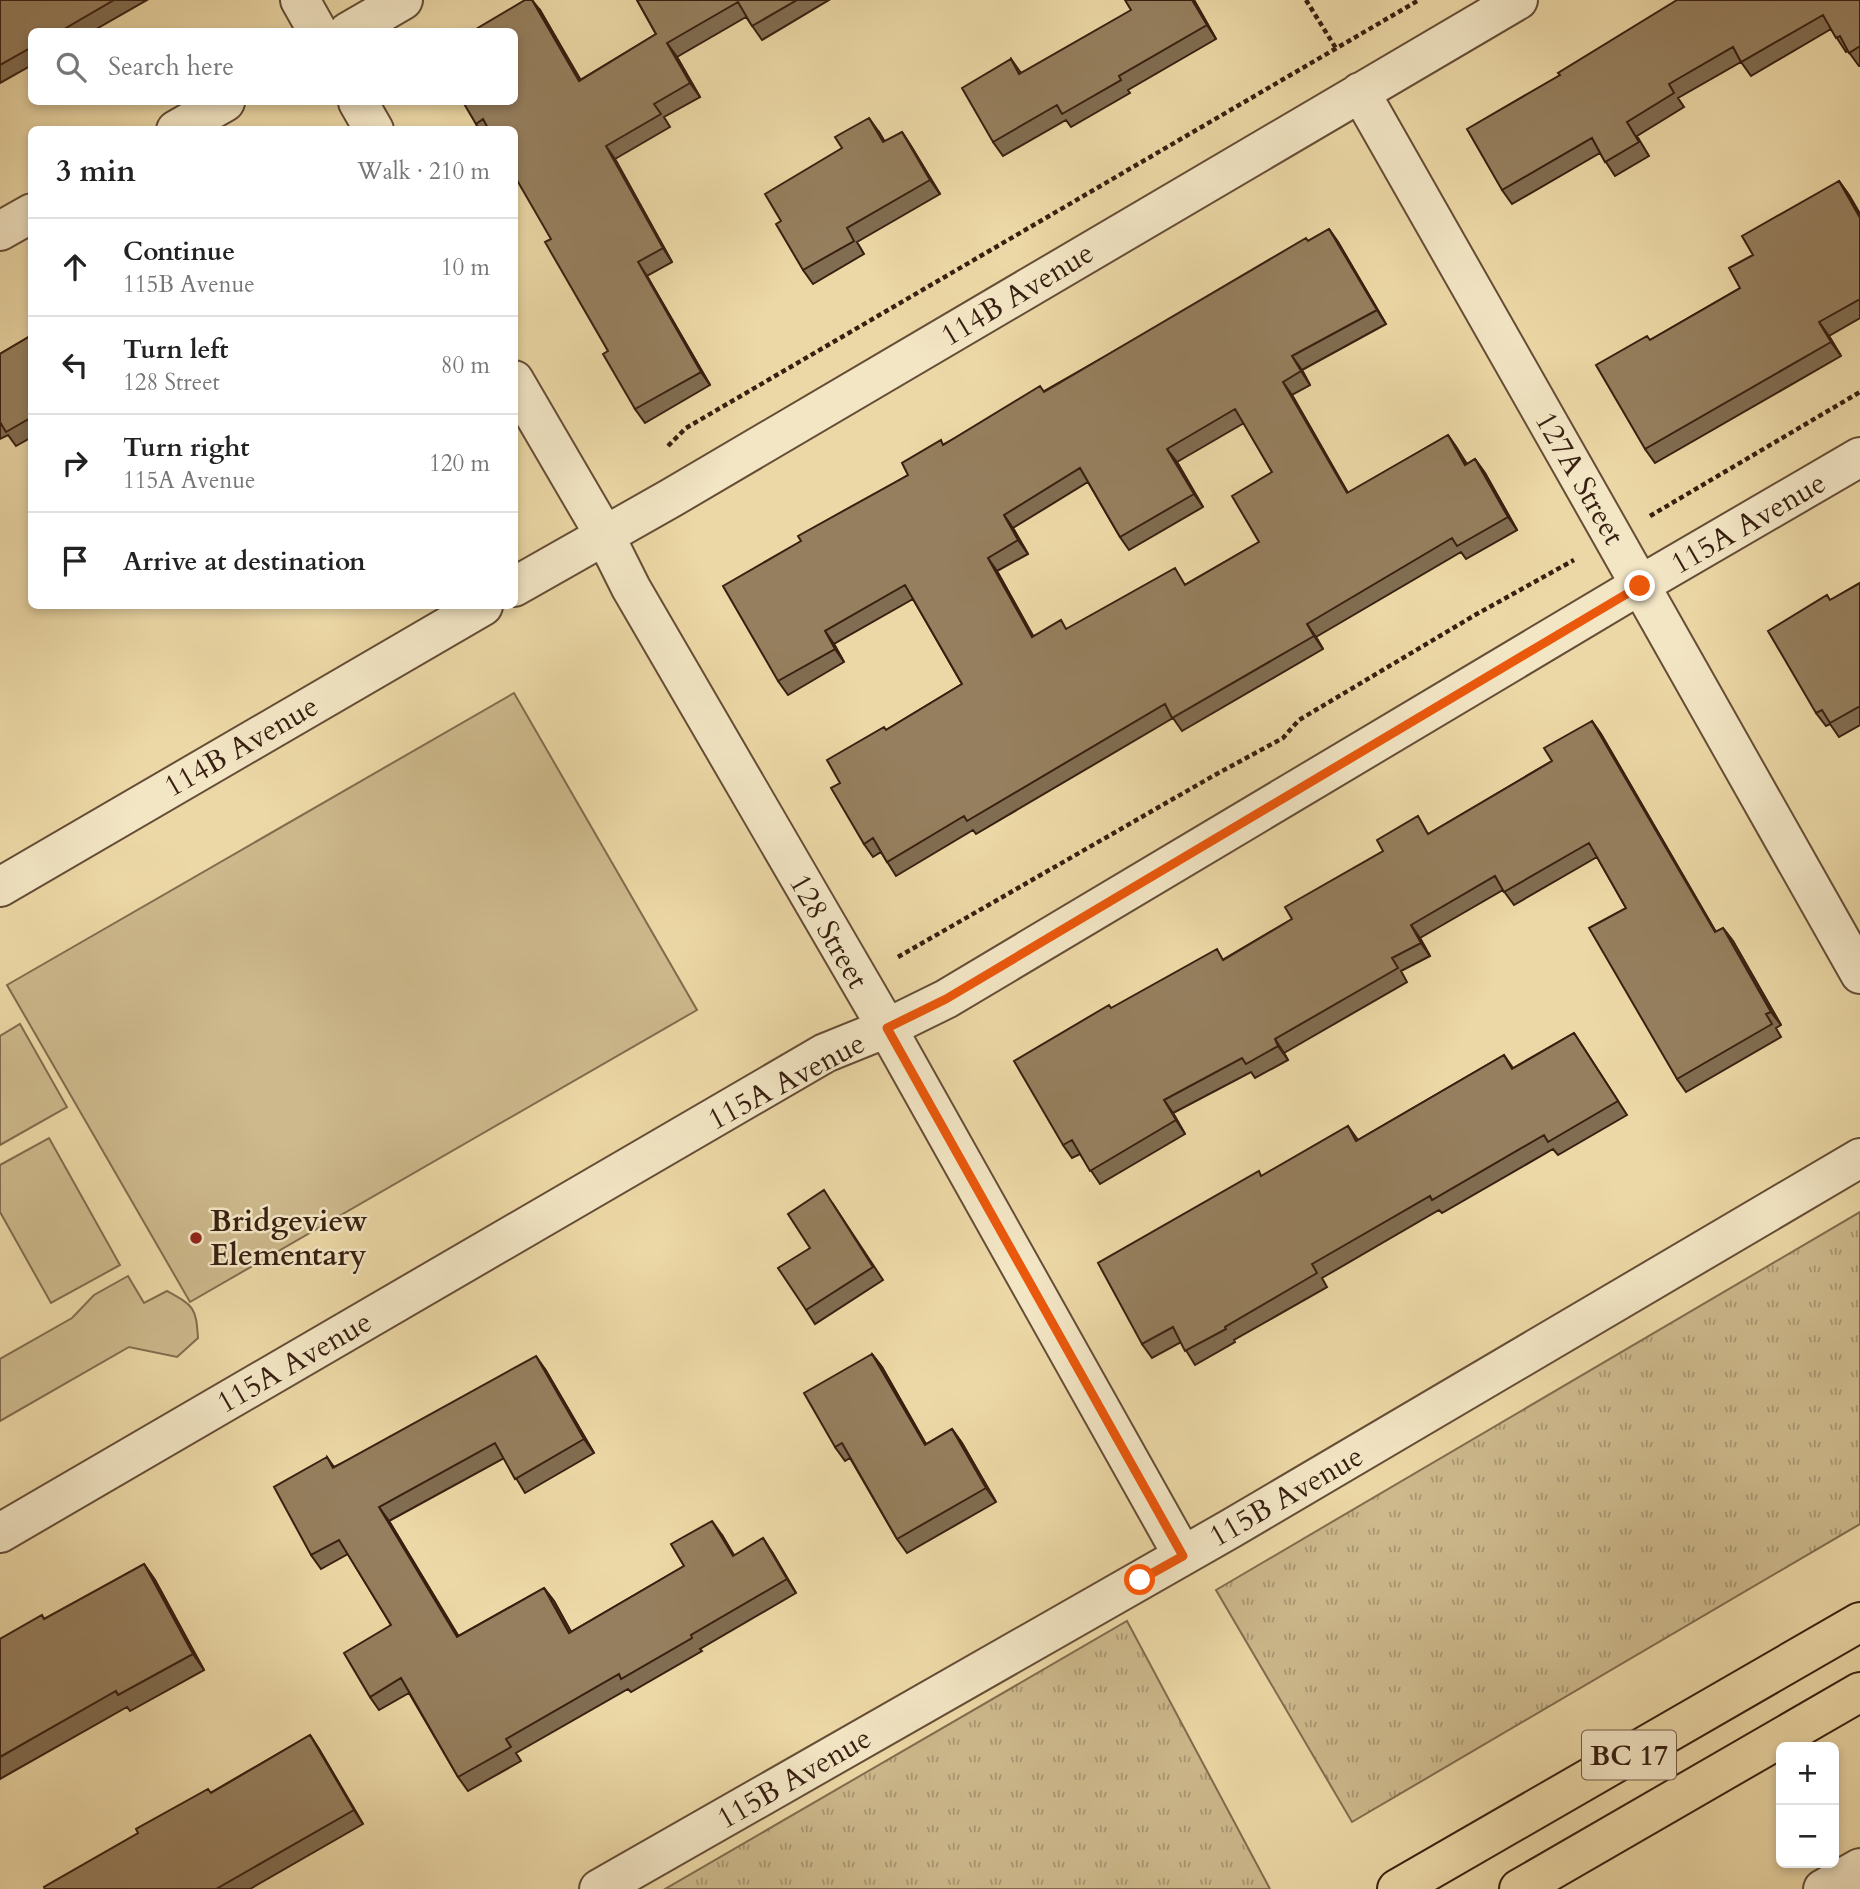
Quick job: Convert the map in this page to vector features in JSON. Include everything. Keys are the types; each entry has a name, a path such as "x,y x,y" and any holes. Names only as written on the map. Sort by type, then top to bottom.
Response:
{"highway":[{"name":"BC 17","path":"1397,1889 1860,1622"},
{"name":"BC 17","path":"1519,1889 1860,1692"}],"street":[{"path":"300,0 316,28"},
{"path":"355,28 403,0"},
{"name":"114B Avenue","path":"518,585 605,536 1351,76 1518,0"},
{"name":"127A Street","path":"1351,76 1860,974"},
{"path":"183,126 220,105"},
{"path":"360,105 372,126"},
{"path":"0,231 28,215"},
{"name":"128 Street","path":"518,387 887,1028 1183,1556"},
{"name":"115A Avenue","path":"0,1533 813,1060 946,999 1860,457"},
{"name":"114B Avenue","path":"0,887 478,609"},
{"name":"115B Avenue","path":"599,1889 1183,1556 1860,1158"},
{"path":"1824,1889 1860,1868"}],"path":[{"path":"1306,0 1351,76"},
{"path":"667,447 686,428 1419,0"},
{"path":"1648,517 1860,392"},
{"path":"892,961 1070,857 1244,761 1283,738 1289,728 1310,713 1475,615 1584,555"}],"green space":[{"path":"514,693 697,1010 190,1302 7,985"},
{"path":"20,1024 67,1107 0,1145 0,1036"},
{"path":"49,1138 120,1265 51,1303 0,1212 0,1165"},
{"path":"1860,1212 1860,1524 1352,1822 1216,1590"},
{"path":"128,1276 144,1303 167,1291 188,1304 194,1313 198,1338 177,1357 129,1347 0,1421 0,1359 72,1318 94,1295"},
{"path":"1127,1621 1270,1889 665,1889"}],"building":[{"path":"0,0 114,0 66,28 28,28 28,49 0,65"},
{"path":"525,0 532,0 579,81 656,34 637,0 797,0 752,26 738,2 667,43 690,83 654,104 661,114 606,146 663,248 638,262 701,372 635,409 603,354 608,351 545,242 551,239 518,182 518,126 487,126 483,119 476,124 465,105 518,105 518,28 478,28"},
{"path":"1125,0 1192,0 1207,25 1119,76 1121,80 1062,114 1057,105 993,142 962,88 1011,59 1019,74 1131,10"},
{"path":"1677,0 1860,0 1860,46 1849,53 1840,36 1836,38 1823,15 1741,62 1733,47 1669,84 1674,93 1627,122 1639,142 1605,162 1592,138 1502,190 1467,129 1560,75 1558,73"},
{"path":"869,118 883,142 902,132 930,180 847,228 854,241 803,270 776,224 781,221 765,194 842,148 835,137"},
{"path":"1839,181 1860,215 1860,299 1819,322 1831,342 1645,449 1596,365 1647,336 1650,340 1740,288 1729,268 1753,255 1742,236"},
{"path":"1329,229 1377,310 1292,356 1301,371 1283,382 1347,493 1448,435 1465,465 1475,459 1508,517 1457,546 1452,538 1307,624 1314,636 1172,718 1165,704 967,821 964,816 887,862 873,838 864,844 831,788 840,783 827,760 884,727 886,730 962,684 905,585 825,631 835,649 778,681 723,586 801,541 798,536 908,475 902,463 941,440 943,445 1040,386 1044,392 1306,238 1308,241","holes":["1235,409 1272,472 1232,496 1259,542 1185,585 1175,568 1066,629 1061,620 1032,637 988,558 1018,540 1004,515 1080,468 1120,537 1194,494 1167,449"]},
{"path":"28,337 28,419 6,432 0,422 0,354"},
{"path":"1860,583 1860,706 1830,723 1822,710 1816,713 1768,631 1827,595 1830,600"},
{"path":"1592,721 1715,932 1723,928 1771,1012 1766,1014 1772,1024 1677,1079 1589,928 1626,908 1589,843 1504,892 1495,876 1411,925 1421,943 1392,958 1398,968 1275,1039 1278,1046 1246,1064 1242,1058 1164,1100 1176,1120 1090,1171 1072,1140 1063,1145 1014,1061 1109,1005 1111,1008 1217,949 1223,960 1292,919 1285,907 1383,851 1377,840 1418,816 1428,834 1552,761 1544,748"},
{"path":"1574,1033 1618,1101 1548,1142 1544,1135 1432,1200 1430,1196 1312,1264 1317,1273 1185,1351 1173,1327 1142,1344 1098,1263 1259,1171 1261,1176 1348,1126 1356,1141 1504,1055 1512,1069"},
{"path":"824,1190 873,1267 806,1310 778,1268 810,1248 788,1214"},
{"path":"872,1354 925,1445 952,1429 986,1488 897,1539 842,1443 835,1447 804,1393"},
{"path":"536,1356 584,1439 515,1479 495,1443 379,1507 457,1637 544,1588 569,1633 684,1566 671,1544 712,1521 733,1556 763,1538 787,1579 621,1679 619,1674 506,1739 511,1747 458,1777 401,1678 370,1697 344,1653 391,1625 339,1540 311,1555 274,1487 327,1457 333,1468"},
{"path":"144,1564 193,1654 118,1695 116,1691 0,1757 0,1639 42,1615 44,1619"},
{"path":"310,1735 354,1810 216,1889 45,1889 44,1887 138,1833 136,1829 208,1789 211,1793"}],"place":[{"name":"Bridgeview Elementary","path":"196,1238"}],"route":[{"path":"1140,1580 1183,1556 887,1028 946,999 1640,586"}]}
